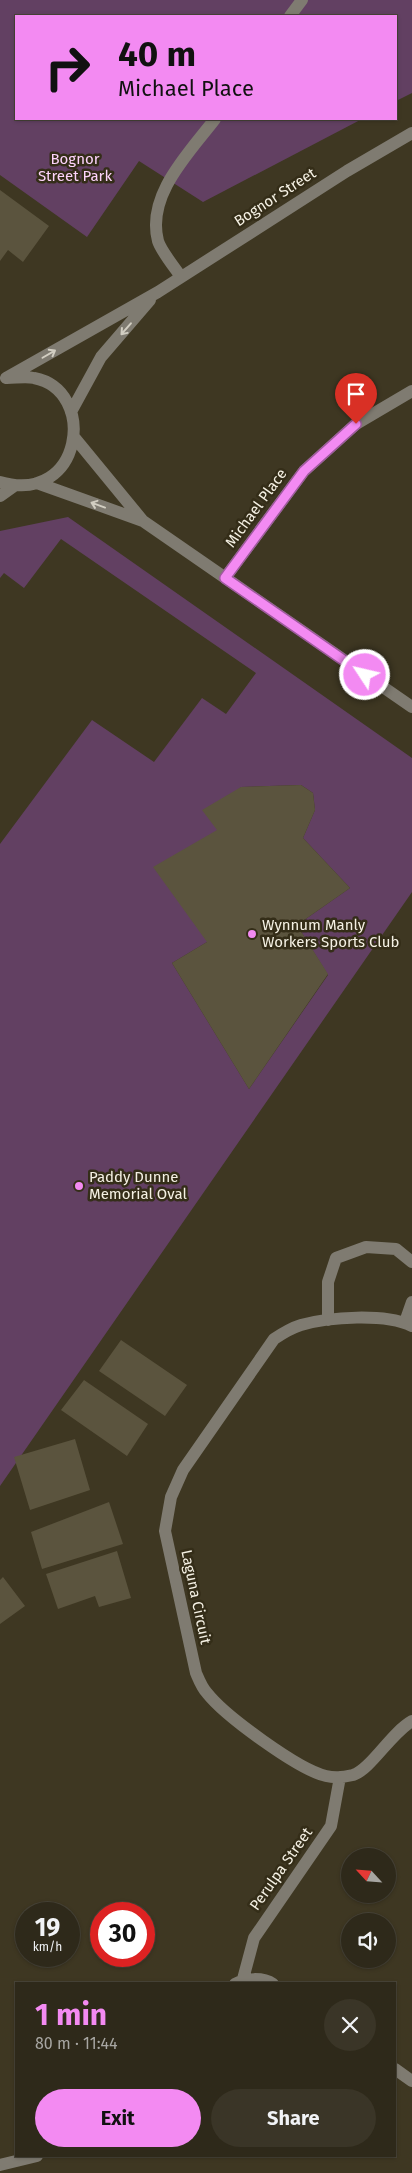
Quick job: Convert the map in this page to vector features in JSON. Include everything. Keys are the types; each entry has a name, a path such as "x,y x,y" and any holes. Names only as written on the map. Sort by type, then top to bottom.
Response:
{"street":[{"path":"291,15 302,0"},
{"path":"181,277 158,242 156,212 168,182 213,120"},
{"name":"Bognor Street","path":"3,379 158,292 346,171 412,133"},
{"name":"Bognor Street","path":"72,412 101,357 158,292"},
{"name":"Bognor Street","path":"0,482 14,486 37,483 49,477 63,464 69,455 74,437 72,412 60,393 52,386 35,378 3,379"},
{"name":"Michael Place","path":"225,578 304,471 356,424 412,390"},
{"path":"74,437 144,521 412,707"},
{"path":"37,483 144,521"},
{"name":"Bognor Street","path":"0,496 14,486"},
{"path":"328,1320 328,1282 336,1258 366,1248 396,1249 412,1262"},
{"name":"Laguna Circuit","path":"340,1777 327,1777 298,1764 226,1713 206,1692 196,1673 165,1531 171,1498 183,1470 274,1339 287,1330 328,1320 378,1318 408,1324 412,1302"},
{"path":"340,1777 354,1774 363,1769 395,1733 412,1721"},
{"name":"Perulpa Street","path":"271,1982 239,1981 254,1938 331,1826 340,1777"},
{"path":"396,2070 412,2081"},
{"path":"0,2165 33,2157"}],"green space":[{"name":"Bognor Street Park","path":"0,0 412,0 412,93 397,100 397,15 15,15 15,120 360,120 203,202 139,161 87,237 0,175"},
{"path":"68,517 412,758 412,892 0,1486 0,844 92,720 154,762 202,698 226,714 256,673 61,539 24,588 4,573 0,578 0,531","holes":["301,785 313,793 315,810 303,838 350,888 297,925 328,975 249,1089 172,963 207,942 217,830 241,787"]}],"building":[{"path":"0,190 49,226 23,262 8,250 0,261"},
{"name":"Wynnum Manly Workers Sports Club","path":"301,785 313,793 315,810 303,838 350,888 297,925 328,974 249,1089 172,963 207,942 153,867 217,830 202,810 241,787"},
{"path":"121,1340 187,1385 165,1416 99,1371"},
{"path":"84,1380 148,1424 127,1456 61,1410"},
{"path":"75,1439 90,1490 30,1510 14,1457"},
{"path":"109,1502 123,1544 42,1569 31,1532"},
{"path":"117,1551 131,1598 99,1607 95,1596 58,1609 46,1574"},
{"path":"3,1577 25,1606 0,1624 0,1580"}],"place":[{"name":"Wynnum Manly Workers Sports Club","path":"252,934"},
{"name":"Paddy Dunne Memorial Oval","path":"79,1186"}],"route":[{"path":"356,424 304,471 225,578 365,675"}]}
